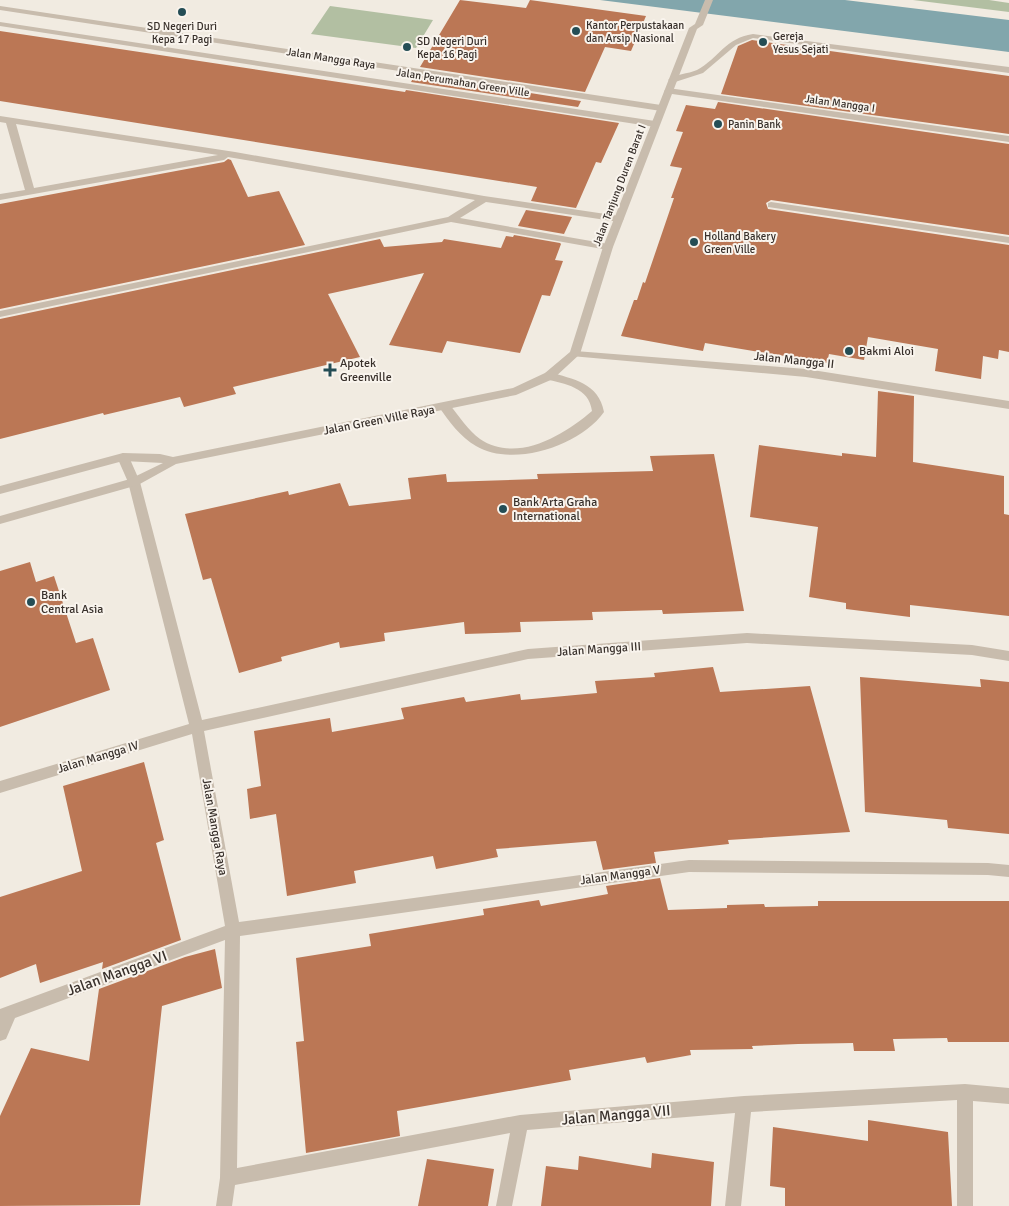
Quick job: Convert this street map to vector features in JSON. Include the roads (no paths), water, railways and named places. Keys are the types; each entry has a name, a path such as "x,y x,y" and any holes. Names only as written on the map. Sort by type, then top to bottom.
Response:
{"street":[{"name":"Jalan Tanjung Duren Barat I","path":"695,26 701,0"},
{"name":"Jalan Tanjung Duren Barat I","path":"575,354 608,247 672,80 695,26 709,0"},
{"name":"Jalan Mangga Raya","path":"0,8 661,108"},
{"name":"Jalan Perumahan Green Ville","path":"0,24 655,124"},
{"path":"672,80 696,74 708,66 734,42 744,36 1009,70"},
{"name":"Jalan Mangga I","path":"668,92 1009,139"},
{"path":"0,119 234,155 484,199 619,219"},
{"path":"10,120 30,192"},
{"path":"0,197 234,155"},
{"path":"0,314 452,219 484,199"},
{"path":"772,205 1009,240"},
{"path":"452,219 608,247"},
{"name":"Jalan Green Ville Raya","path":"0,490 123,457 160,458 173,461 516,391 549,376 575,354"},
{"name":"Jalan Mangga II","path":"575,354 806,373 1009,405"},
{"path":"445,407 473,439 487,448 509,452 526,452 553,444 583,426 598,412 598,402 592,392 579,385 549,376"},
{"name":"Jalan Mangga Raya","path":"123,457 134,482 197,727 233,930 228,1178 224,1206"},
{"name":"Jalan Green Ville Raya","path":"0,520 134,482 164,468 173,461"},
{"name":"Jalan Mangga III","path":"197,727 528,654 747,638 972,650 1009,656"},
{"name":"Jalan Mangga IV","path":"0,787 197,727"},
{"name":"Jalan Mangga V","path":"233,930 689,866 988,869 1009,871"},
{"name":"Jalan Mangga VI","path":"5,1014 233,930"},
{"path":"0,1034 5,1014"},
{"path":"965,1092 965,1206"},
{"name":"Jalan Mangga VII","path":"228,1178 520,1123 744,1104 965,1092 1009,1096"},
{"path":"734,1206 744,1104"},
{"path":"504,1206 520,1123"}],"water":[{"path":"600,0 845,0 1009,20 1009,52"}],"place":[{"name":"SD Negeri Duri Kepa 17 Pagi","path":"182,12"},
{"name":"Kantor Perpustakaan dan Arsip Nasional","path":"576,31"},
{"name":"Gereja Yesus Sejati","path":"763,42"},
{"name":"SD Negeri Duri Kepa 16 Pagi","path":"407,47"},
{"name":"Panin Bank","path":"718,124"},
{"name":"Holland Bakery Green Ville","path":"694,242"},
{"name":"Bakmi Aloi","path":"849,351"},
{"name":"Apotek Greenville","path":"330,370"},
{"name":"Bank Arta Graha International","path":"503,509"},
{"name":"Bank Central Asia","path":"31,602"}]}
